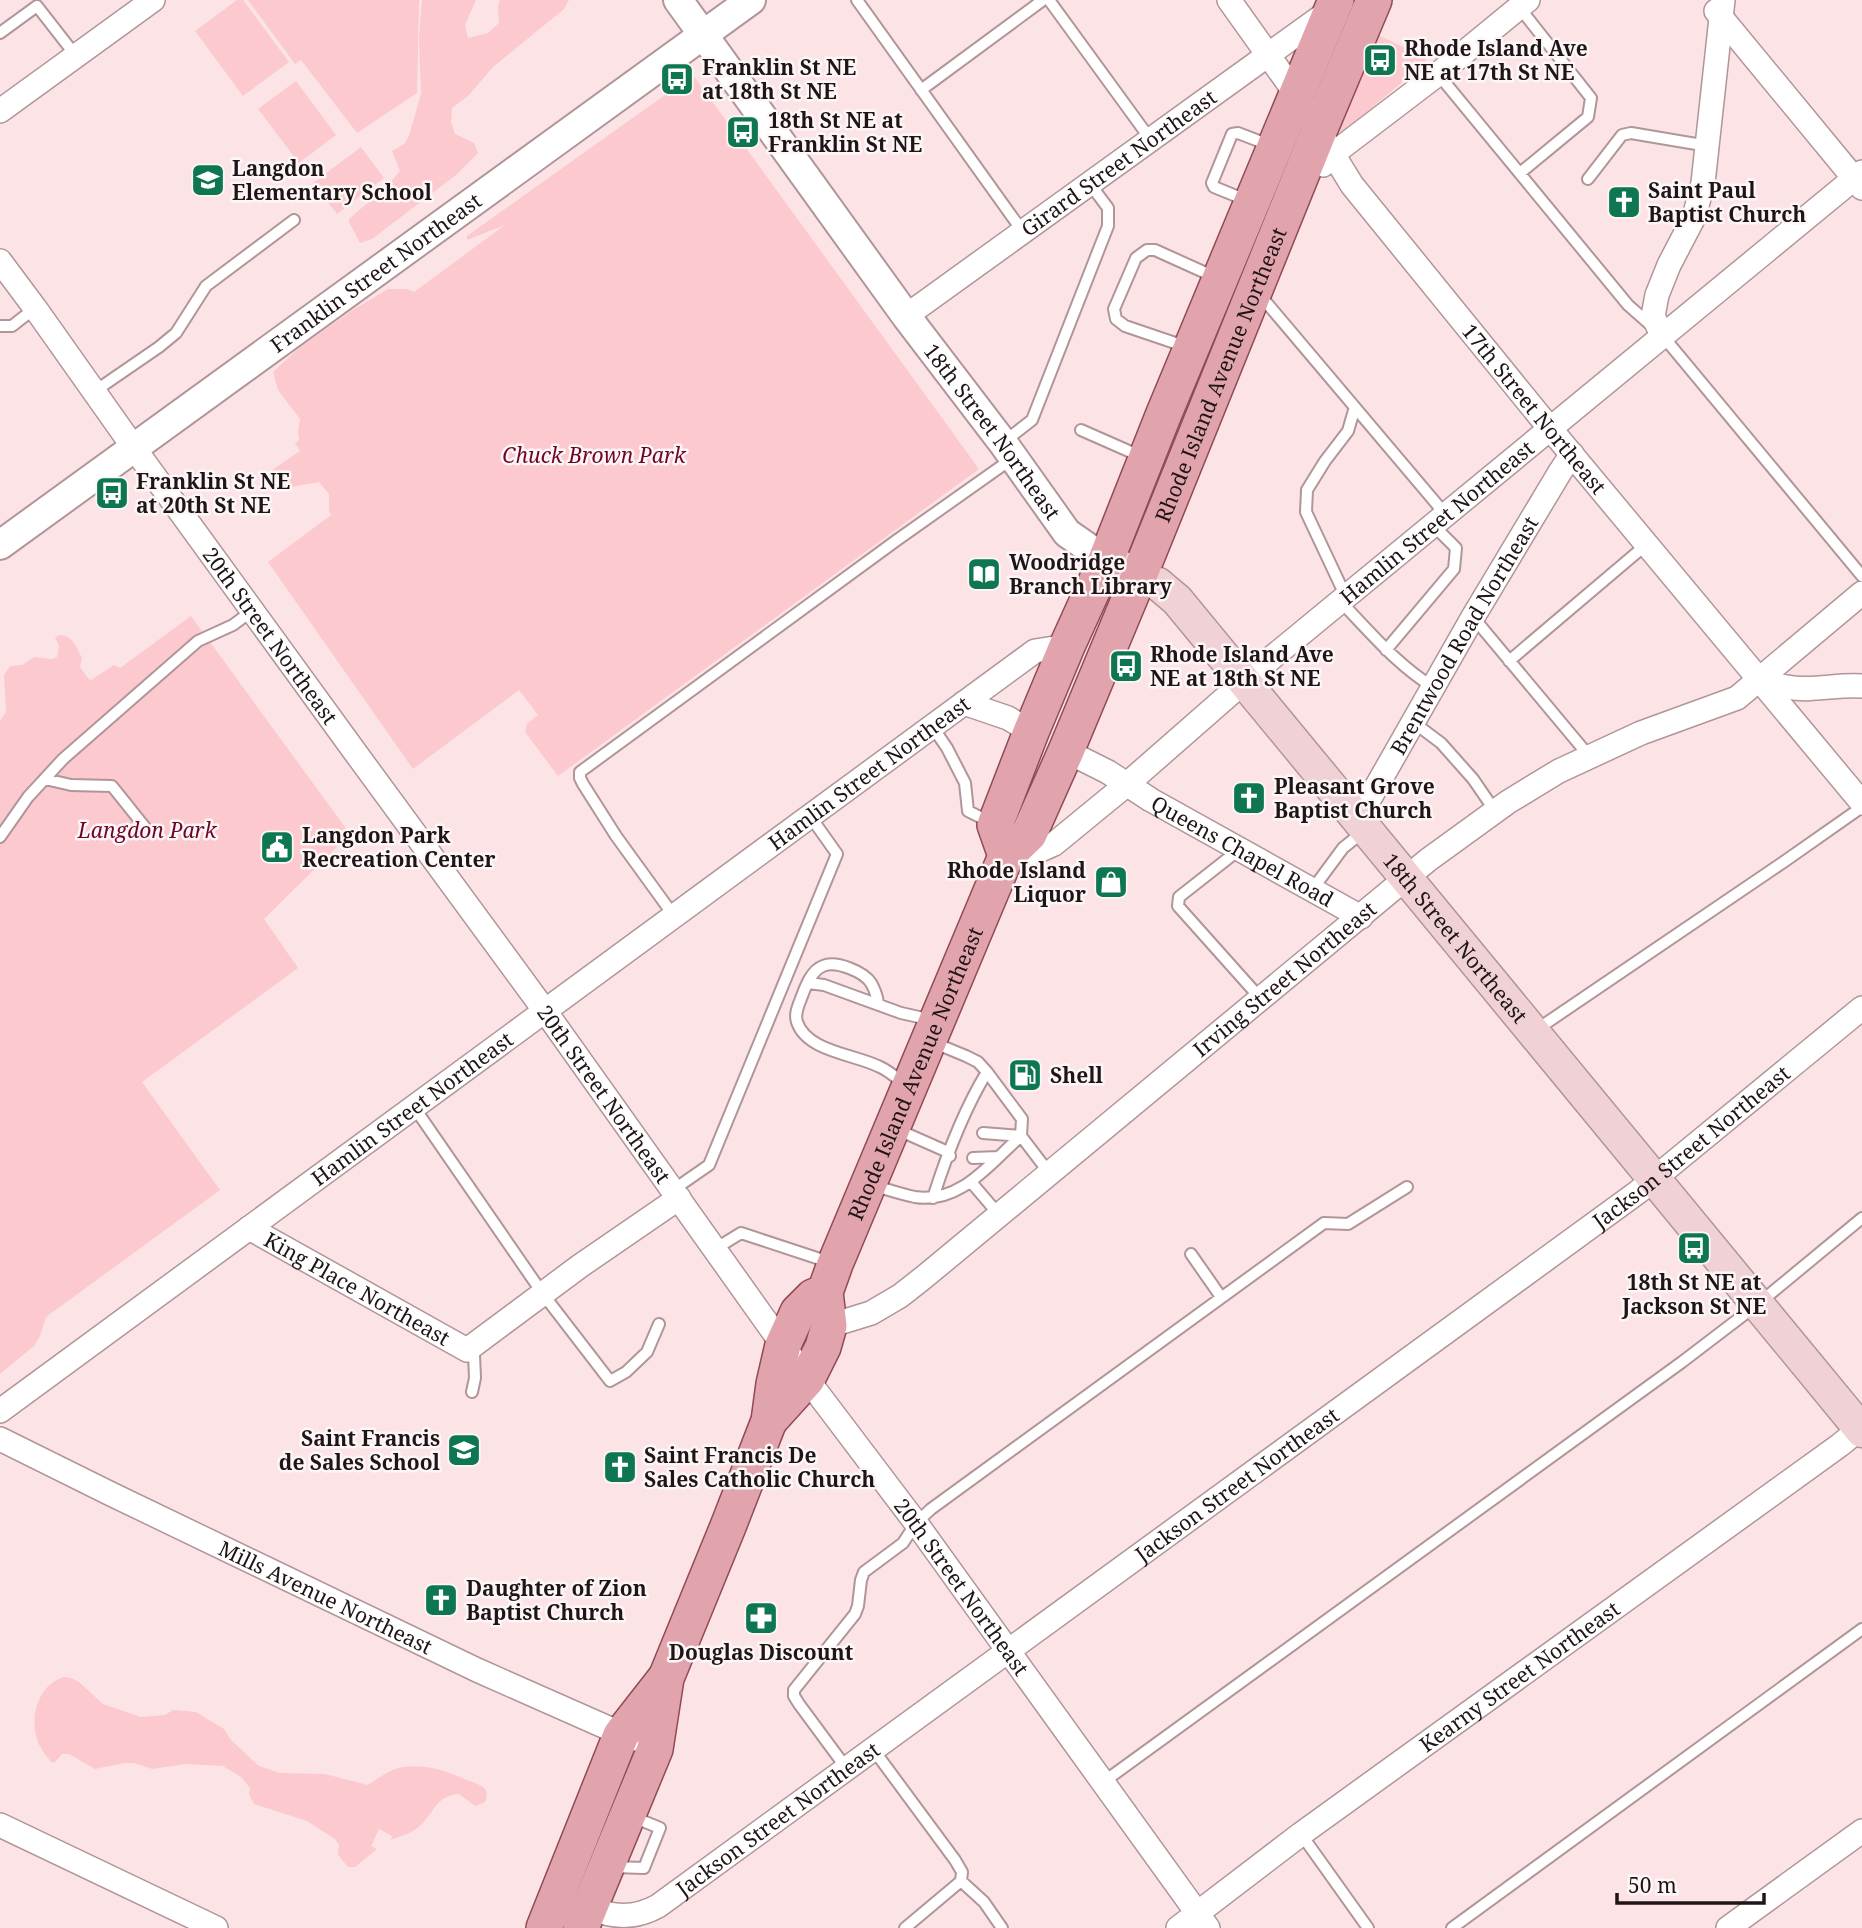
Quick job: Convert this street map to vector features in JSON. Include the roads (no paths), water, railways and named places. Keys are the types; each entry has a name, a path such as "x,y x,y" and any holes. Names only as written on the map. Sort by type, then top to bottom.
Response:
{"main road":[{"name":"Rhode Island Avenue Northeast","path":"1000,840 1030,834 1139,576 1291,200 1326,143 1374,0"},
{"name":"Rhode Island Avenue Northeast","path":"585,1917 655,1749 666,1678 769,1421 783,1345 798,1312 830,1278 894,1128 933,1031 1000,840 1031,732 1106,560 1334,4"},
{"name":"18th Street Northeast","path":"1106,560 1158,584 1171,594 1861,1429"},
{"name":"Rhode Island Avenue Northeast","path":"769,1421 807,1379 823,1347 829,1326 830,1278"},
{"name":"Rhode Island Avenue Northeast","path":"544,1928 621,1735 666,1678"}],"street":[{"path":"0,111 153,0"},
{"name":"18th Street Northeast","path":"678,0 906,316 1067,533 1106,560"},
{"name":"Franklin Street Northeast","path":"0,545 751,0"},
{"name":"17th Street Northeast","path":"1229,0 1296,93 1352,185 1862,805"},
{"path":"1326,143 1438,74 1523,3"},
{"name":"Girard Street Northeast","path":"906,316 1269,55 1334,4"},
{"path":"1662,335 1653,316 1657,295 1669,265 1694,218 1703,183 1717,6"},
{"path":"1717,6 1859,179"},
{"name":"Hamlin Street Northeast","path":"1000,840 1036,852 1054,844 1126,785 1244,681 1662,335 1859,179"},
{"name":"20th Street Northeast","path":"0,261 545,1011 807,1379 916,1524 1203,1921"},
{"name":"Brentwood Road Northeast","path":"1362,824 1413,722 1572,454"},
{"name":"Irving Street Northeast","path":"829,1326 871,1313 900,1296 1407,878 1495,811 1543,780 1589,756 1642,733 1732,701 1862,593"},
{"name":"Hamlin Street Northeast","path":"0,1410 1035,651 1067,646"},
{"path":"1759,679 1787,688 1862,686"},
{"path":"964,703 1008,718 1031,732"},
{"path":"1066,751 1108,772 1126,785"},
{"name":"Queens Chapel Road","path":"1126,785 1361,917"},
{"name":"Jackson Street Northeast","path":"585,1917 600,1912 626,1916 646,1913 658,1906 1655,1179 1862,1008"},
{"path":"467,1350 676,1194"},
{"name":"King Place Northeast","path":"249,1228 467,1350"},
{"name":"Kearny Street Northeast","path":"1178,1928 1203,1921 1301,1834 1861,1429"},
{"name":"Mills Avenue Northeast","path":"0,1439 477,1670 655,1749"},
{"path":"0,1825 211,1927"},
{"path":"1728,1928 1862,1831"}],"lane":[{"path":"857,0 1023,232"},
{"path":"921,90 1046,0 1151,140"},
{"path":"1520,173 1588,117 1591,98 1523,3"},
{"path":"0,33 37,6 76,56"},
{"path":"1438,74 1628,305 1662,335 1862,576"},
{"path":"1588,178 1622,135 1631,133 1708,146"},
{"path":"674,916 616,836 579,778 580,772 895,541 1008,450 1032,419 1108,226 1108,208 1090,184"},
{"path":"95,391 168,340 206,286 294,220"},
{"path":"1191,348 1125,326 1116,319 1114,309 1136,258 1147,250 1155,250 1220,279"},
{"path":"1255,289 1355,407 1439,520 1456,548 1454,569 1386,650"},
{"path":"0,326 12,326 35,308"},
{"path":"1355,407 1348,431 1307,491 1306,512 1344,599 1386,650 1416,677 1433,687"},
{"path":"1081,430 1146,459"},
{"path":"1509,661 1647,544"},
{"path":"0,837 28,797 63,759 198,641 233,625 253,610"},
{"path":"1473,617 1589,756"},
{"path":"1413,722 1441,743 1473,779 1495,811"},
{"path":"932,726 965,783 968,811 1000,840"},
{"path":"45,779 71,785 112,786 148,831"},
{"path":"1533,1031 1785,861 1862,805"},
{"path":"676,1194 709,1165 836,854 810,816"},
{"path":"1312,890 1362,824"},
{"path":"1240,849 1180,897 1178,906 1261,1000"},
{"path":"878,1003 870,981 838,964 826,964 817,969 808,983 797,1010 796,1020 803,1032 820,1045 879,1066 909,1086"},
{"path":"808,983 824,985 901,1013 978,1062 1022,1119 1021,1136 1050,1175"},
{"path":"933,1198 975,1092 987,1072"},
{"path":"414,1107 543,1294 610,1381 626,1372 647,1352 659,1324"},
{"path":"894,1128 949,1154"},
{"path":"983,1133 1021,1136"},
{"path":"870,1184 914,1196 933,1198 953,1193 971,1182 1021,1136"},
{"path":"949,1154 956,1142"},
{"path":"973,1158 998,1157"},
{"path":"971,1182 999,1216"},
{"path":"847,1769 799,1704 794,1690 855,1614 864,1572 903,1543 931,1509 1324,1223 1348,1224 1406,1186"},
{"path":"1102,1783 1671,1370 1758,1304 1862,1218"},
{"path":"715,1249 741,1233 830,1278"},
{"path":"1191,1254 1221,1297"},
{"path":"467,1350 474,1355 475,1378 472,1392"},
{"path":"1452,1928 1862,1629"},
{"path":"873,1749 962,1872 961,1881 905,1928"},
{"path":"1301,1834 1368,1928"},
{"path":"961,1881 984,1902 1002,1928"}],"place":[{"name":"Rhode Island Ave NE at 17th St NE","path":"1380,60"},
{"name":"Franklin St NE at 18th St NE","path":"677,79"},
{"name":"18th St NE at Franklin St NE","path":"743,132"},
{"name":"Langdon Elementary School","path":"208,180"},
{"name":"Saint Paul Baptist Church","path":"1624,202"},
{"name":"Franklin St NE at 20th St NE","path":"112,493"},
{"name":"Woodridge Branch Library","path":"984,574"},
{"name":"Rhode Island Ave NE at 18th St NE","path":"1126,666"},
{"name":"Pleasant Grove Baptist Church","path":"1249,798"},
{"name":"Langdon Park Recreation Center","path":"277,847"},
{"name":"Rhode Island Liquor","path":"1111,882"},
{"name":"Shell","path":"1025,1075"},
{"name":"18th St NE at Jackson St NE","path":"1694,1248"},
{"name":"Saint Francis de Sales School","path":"464,1450"},
{"name":"Saint Francis De Sales Catholic Church","path":"620,1467"},
{"name":"Daughter of Zion Baptist Church","path":"441,1600"},
{"name":"Douglas Discount","path":"761,1618"}],"park label":[{"name":"Chuck Brown Park","path":"594,455"},
{"name":"Langdon Park","path":"147,830"}]}
